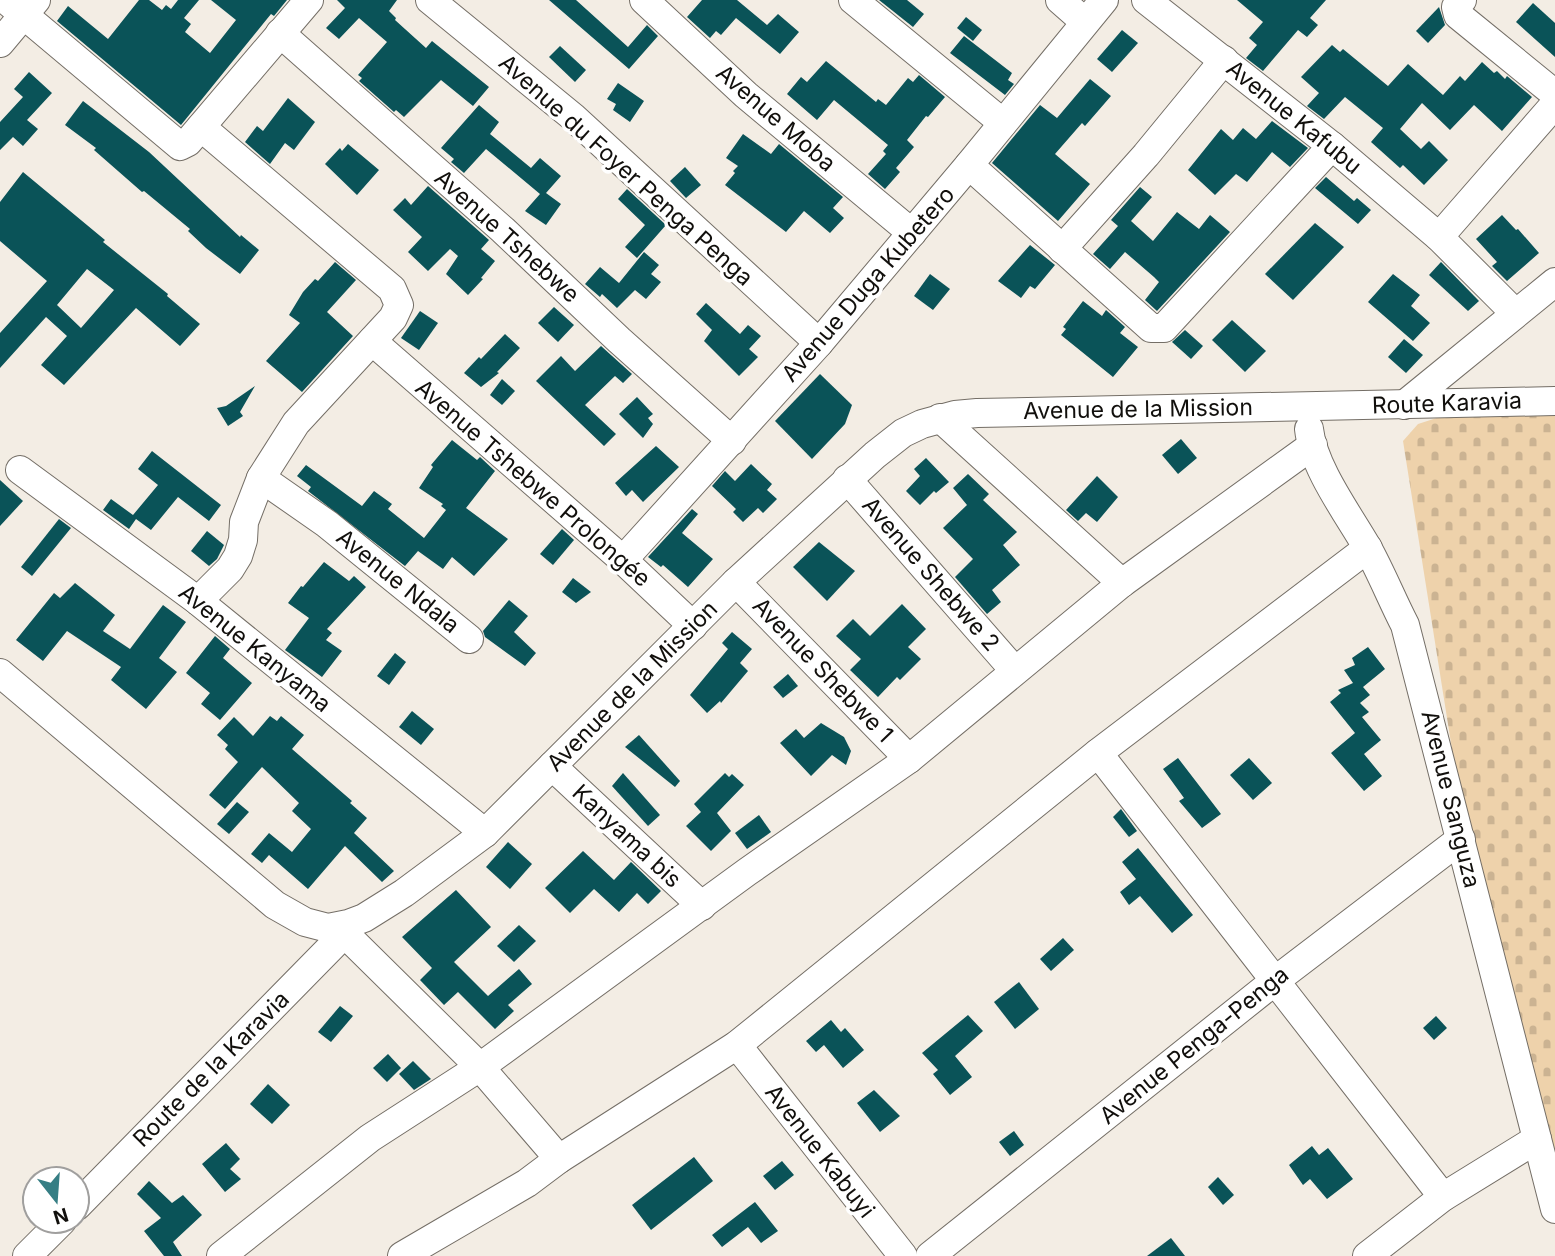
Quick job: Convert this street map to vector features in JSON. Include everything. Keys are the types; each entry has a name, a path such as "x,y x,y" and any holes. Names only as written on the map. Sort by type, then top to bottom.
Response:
{"street":[{"path":"0,43 22,5 177,144 184,145 309,0"},
{"name":"Avenue du Foyer Penga Penga","path":"430,0 573,117 819,343"},
{"name":"Avenue Moba","path":"644,0 746,95 912,233"},
{"path":"853,0 1003,123"},
{"path":"1060,0 1085,22"},
{"name":"Avenue Duga Kubetero","path":"623,560 819,343 1104,0"},
{"name":"Avenue Kafubu","path":"1146,0 1332,146 1439,237 1515,313"},
{"path":"1461,1 1456,7 1458,15 1555,94"},
{"name":"Avenue Tshebwe","path":"280,33 503,230 619,340 732,440"},
{"path":"1062,250 1224,60"},
{"path":"1439,237 1555,104"},
{"path":"197,132 392,289 398,301 397,311 372,341 296,423 261,478 244,522 239,556 230,569 198,601"},
{"path":"969,165 1151,328 1164,328 1332,146"},
{"path":"1404,405 1555,282"},
{"name":"Avenue Tshebwe Prolongée","path":"372,341 623,560 693,626"},
{"name":"Route Karavia","path":"1340,406 1555,401"},
{"name":"Avenue Sanguza","path":"1307,406 1313,445 1333,491 1367,548 1405,625 1555,1209"},
{"name":"Avenue de la Mission","path":"342,930 387,905 485,833 736,582 847,479 903,433 940,418 977,413 1340,406"},
{"path":"940,418 1122,583"},
{"path":"221,1256 370,1138 480,1067 747,872 909,759 1122,583 1313,445"},
{"name":"Avenue Kanyama","path":"20,470 198,601 485,833"},
{"name":"Avenue Ndala","path":"261,478 327,524 469,639"},
{"name":"Avenue Shebwe 2","path":"847,479 1014,670"},
{"path":"402,1256 492,1205 737,1045 1098,753 1367,548"},
{"name":"Avenue Shebwe 1","path":"736,582 909,759"},
{"path":"0,673 275,905 305,922 342,930 480,1067 559,1159"},
{"path":"1098,753 1443,1197"},
{"name":"Kanyama bis","path":"552,766 702,906"},
{"name":"Avenue Penga-Penga","path":"930,1256 1276,980 1461,838"},
{"name":"Route de la Karavia","path":"91,1191 342,930"},
{"name":"Avenue Kabuyi","path":"737,1045 903,1256"},
{"path":"1367,1256 1443,1197 1537,1139"},
{"path":"27,1256 48,1235"}],"green space":[{"path":"1555,412 1555,1209 1475,894 1403,441 1418,424 1449,414"}],"building":[{"path":"139,0 149,0 162,10 166,5 171,9 178,0 199,0 184,18 191,24 185,32 210,53 236,20 211,0 287,0 274,16 271,14 181,125 57,21 68,6 108,39"},
{"path":"337,0 397,0 389,11 395,20 426,48 432,41 489,87 473,106 441,80 404,117 396,110 394,112 359,81 362,78 358,75 387,42 359,18 339,39 326,28 345,8"},
{"path":"549,0 576,0 628,47 647,25 658,36 629,69"},
{"path":"702,0 737,0 767,25 778,14 799,32 780,54 736,18 721,35 716,31 710,38 687,17"},
{"path":"879,0 907,0 924,14 913,27"},
{"path":"1237,0 1326,0 1310,18 1318,25 1307,37 1298,30 1263,71 1246,58 1257,45 1249,38 1263,22"},
{"path":"1533,3 1555,23 1555,57 1516,22"},
{"path":"1439,7 1445,25 1428,43 1416,31"},
{"path":"966,17 982,30 973,41 957,28"},
{"path":"1122,30 1138,43 1112,72 1097,59"},
{"path":"964,36 1012,73 1008,80 1014,84 1005,95 950,53"},
{"path":"1332,45 1340,52 1343,49 1388,86 1408,64 1443,95 1460,76 1465,81 1482,62 1494,73 1497,71 1505,79 1507,76 1532,97 1502,131 1474,105 1450,130 1422,103 1400,129 1421,149 1429,141 1448,160 1424,185 1403,165 1400,168 1371,142 1383,128 1345,97 1324,119 1307,106 1319,93 1301,77"},
{"path":"560,46 586,70 575,82 549,57"},
{"path":"826,61 876,102 878,99 886,105 908,78 913,82 919,75 945,97 907,140 914,147 896,168 900,172 885,189 868,174 886,154 883,151 888,145 834,100 817,120 787,94 801,77 807,82"},
{"path":"29,72 52,93 27,120 38,129 23,146 13,137 0,150 0,122 23,97 14,89"},
{"path":"1090,79 1111,96 1085,126 1082,123 1055,154 1090,184 1058,221 992,163 1040,105 1057,118"},
{"path":"618,83 644,101 630,122 613,110 616,104 607,99"},
{"path":"288,98 315,122 294,150 285,143 270,164 245,142 257,126 263,131"},
{"path":"83,101 149,152 240,237 241,235 259,250 240,274 206,248 188,231 190,229 94,150 96,148 65,125"},
{"path":"479,105 499,122 490,134 531,168 540,158 561,176 546,193 561,204 546,225 525,211 540,194 486,149 464,173 451,162 454,159 441,148"},
{"path":"1272,121 1308,148 1290,167 1272,152 1247,182 1236,174 1215,195 1188,170 1221,129 1233,140 1243,128 1256,139"},
{"path":"743,134 771,154 779,144 843,197 833,208 844,218 830,233 804,211 786,232 725,185 738,166 726,158"},
{"path":"348,144 379,170 357,195 325,164 340,148 342,151"},
{"path":"685,167 701,185 686,198 670,181"},
{"path":"23,172 200,324 180,346 136,308 64,385 41,365 67,336 46,317 0,368 0,333 47,281 0,241 0,202","holes":["87,269 114,290 81,328 57,305"]},
{"path":"1326,177 1354,201 1357,198 1371,210 1358,224 1315,188"},
{"path":"428,186 489,240 481,249 495,261 468,295 446,274 458,256 450,249 428,271 408,252 422,237 393,210 405,198 411,205"},
{"path":"1140,187 1152,197 1131,221 1153,241 1177,212 1199,229 1210,215 1230,232 1157,311 1145,300 1159,282 1154,277 1125,252 1110,269 1093,254 1118,226 1111,220"},
{"path":"627,189 666,225 637,258 625,247 645,225 618,199"},
{"path":"1502,215 1539,253 1507,281 1492,266 1497,262 1476,239"},
{"path":"1315,223 1344,247 1293,300 1265,274"},
{"path":"1030,245 1055,265 1035,289 1030,286 1021,298 998,281"},
{"path":"644,252 659,265 651,274 661,282 646,299 635,290 617,308 602,294 600,297 585,284 600,267 619,283"},
{"path":"335,262 356,280 327,312 353,336 302,392 266,361 300,323 289,315 303,292 315,279 318,281"},
{"path":"1441,262 1479,301 1468,311 1429,275"},
{"path":"930,274 950,289 933,310 914,296"},
{"path":"1393,274 1420,295 1411,306 1430,323 1413,341 1368,302"},
{"path":"1083,301 1102,316 1106,310 1125,327 1120,333 1138,347 1113,377 1061,335 1066,329 1063,327"},
{"path":"706,303 740,334 748,325 761,336 749,349 758,357 739,376 704,341 712,330 696,314"},
{"path":"554,307 574,325 558,342 538,323"},
{"path":"420,311 438,323 419,350 401,338"},
{"path":"1232,320 1266,351 1245,372 1212,340"},
{"path":"1185,330 1203,346 1191,359 1172,342"},
{"path":"505,334 520,348 497,372 499,373 481,387 464,373"},
{"path":"1404,339 1423,355 1406,373 1388,357"},
{"path":"601,346 632,374 623,383 615,376 585,405 616,434 604,446 536,381 561,356 575,371"},
{"path":"820,374 852,405 845,424 812,459 775,421"},
{"path":"502,379 515,391 502,405 490,395"},
{"path":"255,386 240,412 243,416 228,426 217,408 226,406"},
{"path":"637,397 653,414 648,418 653,424 643,438 619,414"},
{"path":"1181,439 1197,458 1178,474 1162,455"},
{"path":"452,440 477,460 480,457 495,471 466,508 508,539 474,576 452,557 443,569 418,551 405,566 308,491 311,487 297,476 306,465 362,506 374,491 392,504 388,509 424,538 446,510 441,506 443,504 419,488 433,467 431,465"},
{"path":"656,446 679,467 643,502 632,490 626,496 615,483"},
{"path":"152,451 221,505 209,521 178,497 151,530 136,519 129,529 103,510 111,499 133,515 158,485 138,469"},
{"path":"926,458 949,482 936,493 934,491 920,505 906,491 920,476 914,469"},
{"path":"751,464 772,484 767,490 777,499 763,513 758,508 743,522 733,512 736,509 712,486 725,471 735,481"},
{"path":"968,474 989,494 983,500 1017,532 1003,545 1020,565 992,590 1001,602 987,614 955,577 973,559 943,528 967,505 953,488"},
{"path":"1097,476 1118,497 1097,522 1086,513 1078,521 1066,510"},
{"path":"0,480 23,501 0,526"},
{"path":"692,509 698,514 682,533 713,559 688,587 663,565 661,567 648,557"},
{"path":"59,519 71,528 32,576 21,567"},
{"path":"562,529 574,540 553,565 540,554"},
{"path":"207,531 224,545 217,559 209,566 191,551"},
{"path":"819,542 855,571 827,601 793,567"},
{"path":"324,562 349,581 354,576 366,587 327,629 332,633 326,640 342,651 322,677 285,650 309,618 288,603"},
{"path":"573,578 591,592 576,603 562,592"},
{"path":"75,583 115,615 103,631 130,649 163,605 186,622 159,658 177,672 146,709 111,680 121,667 67,631 43,661 16,640 54,593 60,598"},
{"path":"509,600 528,616 514,632 536,653 525,666 485,637 483,631"},
{"path":"902,604 926,629 908,647 921,659 900,680 897,677 878,697 850,670 861,659 836,636 853,619 870,636"},
{"path":"732,632 752,649 740,663 748,671 721,703 720,701 707,713 690,695 728,649 722,643"},
{"path":"215,636 230,649 223,658 252,683 220,720 201,704 210,693 186,673"},
{"path":"1368,647 1385,669 1363,687 1370,695 1360,703 1369,712 1362,717 1381,740 1364,754 1382,776 1364,791 1331,753 1355,733 1330,702 1341,693 1338,690 1353,683 1344,670 1355,665 1352,658"},
{"path":"395,653 406,662 389,685 377,676"},
{"path":"788,674 798,686 783,698 773,687"},
{"path":"412,711 434,729 421,745 399,727"},
{"path":"270,716 277,721 281,716 304,735 292,749 352,801 350,803 367,818 354,833 394,871 382,882 345,846 308,889 269,855 262,863 251,854 269,833 292,852 311,829 292,811 299,803 262,767 225,809 209,795 238,762 225,749 228,745 217,735 234,717 253,736"},
{"path":"821,723 844,737 851,751 846,765 832,755 811,776 780,743 796,729 804,738"},
{"path":"639,735 680,781 675,787 625,747"},
{"path":"1178,758 1221,814 1202,828 1179,801 1184,798 1163,769"},
{"path":"1249,758 1272,783 1253,800 1230,775"},
{"path":"623,773 660,815 648,826 612,786"},
{"path":"725,773 729,777 732,774 744,785 717,813 731,831 711,851 686,826 701,812 694,804"},
{"path":"237,802 249,812 229,834 217,824"},
{"path":"1121,809 1137,831 1129,837 1113,817"},
{"path":"759,815 771,832 747,849 735,833"},
{"path":"508,842 532,864 510,889 486,867"},
{"path":"1138,848 1193,915 1172,933 1140,896 1129,905 1120,892 1136,879 1122,862"},
{"path":"583,851 614,880 631,862 661,891 648,904 637,893 619,912 594,889 570,913 545,888"},
{"path":"456,890 491,927 454,962 488,996 519,969 532,984 508,1005 514,1011 495,1029 458,992 444,1005 420,980 432,968 402,937"},
{"path":"519,925 536,941 514,962 497,946"},
{"path":"1063,938 1074,950 1051,971 1040,959"},
{"path":"1019,982 1039,1009 1015,1029 994,1002"},
{"path":"340,1006 353,1016 331,1042 318,1032"},
{"path":"968,1015 983,1031 955,1056 972,1077 950,1095 933,1074 938,1070 922,1053"},
{"path":"1436,1016 1447,1028 1434,1040 1423,1028"},
{"path":"831,1020 841,1032 845,1028 864,1050 843,1068 824,1045 816,1052 806,1041"},
{"path":"388,1054 401,1068 387,1082 373,1068"},
{"path":"413,1061 431,1079 414,1090 399,1074"},
{"path":"268,1084 290,1105 272,1124 250,1104"},
{"path":"874,1090 900,1116 880,1132 857,1103"},
{"path":"1014,1131 1024,1145 1010,1156 999,1142"},
{"path":"226,1143 240,1159 230,1169 241,1179 225,1192 202,1164"},
{"path":"1312,1146 1319,1155 1328,1148 1353,1179 1327,1199 1310,1179 1303,1185 1289,1165"},
{"path":"694,1157 713,1181 651,1230 632,1205"},
{"path":"782,1161 794,1175 775,1190 763,1176"},
{"path":"1218,1177 1234,1195 1223,1205 1208,1187"},
{"path":"149,1181 172,1203 183,1195 202,1215 173,1242 182,1256 164,1256 144,1231 161,1218 137,1194"},
{"path":"755,1202 778,1231 761,1243 748,1227 722,1247 712,1235"},
{"path":"1171,1238 1185,1256 1147,1256"}]}
